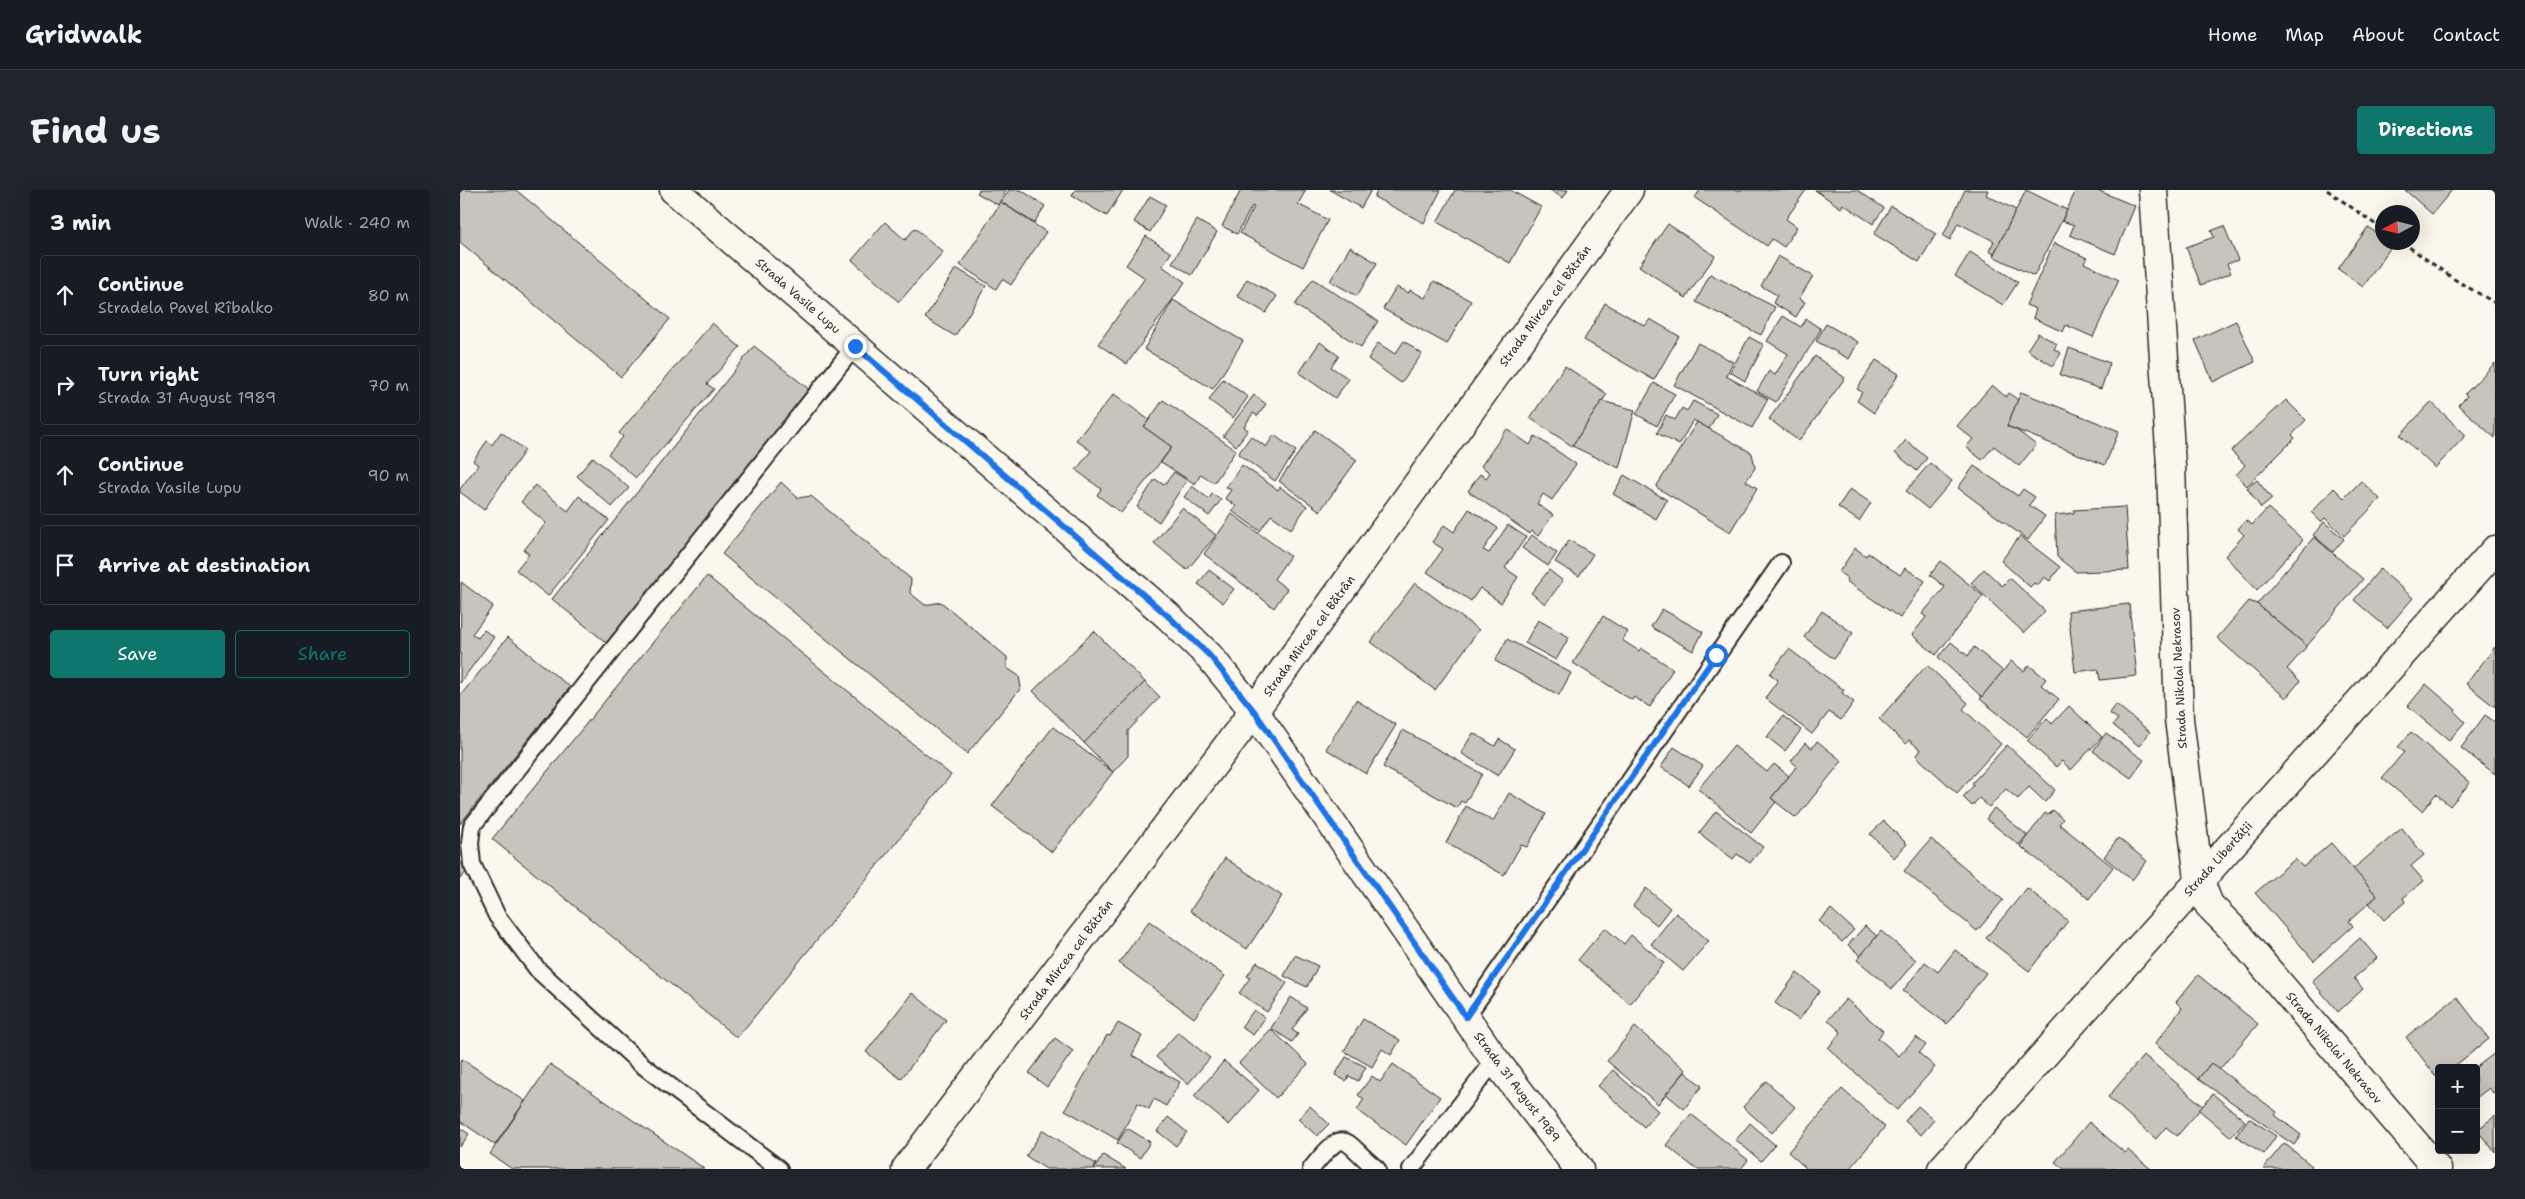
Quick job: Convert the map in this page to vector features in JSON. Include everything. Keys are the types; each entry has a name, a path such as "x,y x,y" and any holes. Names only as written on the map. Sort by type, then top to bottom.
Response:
{"street":[{"name":"Strada Vasile Lupu","path":"674,190 1168,616 1210,656 1233,683"},
{"name":"Strada Mircea cel Bătrân","path":"906,1169 1254,711 1629,190"},
{"name":"Strada Nikolai Nekrasov","path":"2153,190 2171,465 2179,719 2199,879 2209,905 2437,1169"},
{"name":"Strada Libertății","path":"1942,1169 2199,879 2495,550"},
{"name":"Strada 31 August 1989","path":"1233,683 1495,1060 1579,1169"}],"lane":[{"path":"780,1169 641,1064 538,970 497,916 472,864 470,843 472,826 855,346"},
{"path":"1466,1017 1781,563"},
{"path":"1412,1169 1495,1060"},
{"path":"1311,1169 1331,1146 1344,1141 1351,1143 1377,1169"}],"path":[{"path":"2327,190 2375,224"},
{"path":"2413,250 2454,279 2495,303"}],"building":[{"path":"460,190 516,190 670,319 621,377 460,242"},
{"path":"979,190 1006,190 998,205 977,193"},
{"path":"1009,190 1021,190 1045,206 1034,223 1001,202"},
{"path":"1075,190 1123,190 1107,216 1072,196"},
{"path":"1241,190 1306,190 1298,204 1328,220 1303,267 1240,233 1254,207 1252,206 1237,234 1222,226"},
{"path":"1330,190 1371,190 1361,208"},
{"path":"1378,190 1441,190 1424,223 1374,197"},
{"path":"1455,190 1510,190 1541,207 1510,263 1437,222"},
{"path":"1550,190 1568,190 1563,198"},
{"path":"1700,190 1806,190 1786,219 1797,227 1784,247 1772,239 1767,246 1695,198"},
{"path":"1815,190 1857,190 1884,208 1873,224 1843,204 1841,208"},
{"path":"1965,190 1988,190 1986,195 2016,210 1994,254 1989,251 1994,241 1958,223 1950,240 1943,236"},
{"path":"2026,190 2067,210 2034,276 1993,256"},
{"path":"2076,190 2097,190 2135,206 2115,254 2070,235 2074,225 2062,221"},
{"path":"2405,190 2452,190 2432,214"},
{"path":"1150,196 1166,205 1150,232 1134,222"},
{"path":"1001,202 1046,232 1011,285 1002,279 996,289 960,265"},
{"path":"1891,206 1936,234 1919,262 1874,234"},
{"path":"1197,220 1217,232 1192,275 1172,263"},
{"path":"885,222 905,240 915,228 943,252 899,302 852,260"},
{"path":"1668,224 1715,256 1686,298 1639,266"},
{"path":"2224,226 2238,260 2227,264 2231,273 2201,285 2186,247 2214,237 2211,231"},
{"path":"2368,227 2375,232 2375,250 2389,250 2363,287 2338,269"},
{"path":"1146,236 1171,253 1162,266 1185,282 1127,364 1098,344 1145,278 1126,265"},
{"path":"2054,243 2087,258 2084,263 2119,280 2093,337 2066,325 2063,332 2033,318 2036,309 2026,305"},
{"path":"1350,247 1377,263 1357,296 1330,281"},
{"path":"1970,252 2018,282 2003,305 1955,276"},
{"path":"1778,256 1813,276 1799,299 1805,302 1796,317 1773,303 1777,295 1761,286"},
{"path":"956,268 986,286 955,336 925,318"},
{"path":"1710,274 1775,307 1761,335 1696,302"},
{"path":"1247,279 1277,296 1266,313 1237,296"},
{"path":"1313,279 1378,321 1361,347 1295,305"},
{"path":"1434,281 1471,301 1447,344 1383,309 1396,287 1409,293 1410,290 1425,298"},
{"path":"1173,300 1243,341 1213,389 1144,349"},
{"path":"1605,303 1645,326 1650,319 1679,336 1654,380 1584,340"},
{"path":"1783,316 1801,327 1806,319 1821,329 1776,402 1757,391 1769,371 1775,375 1788,354 1767,341"},
{"path":"2236,321 2255,362 2213,382 2195,340"},
{"path":"712,323 740,347 707,384 714,389 636,478 608,454 623,437 619,433"},
{"path":"1826,324 1858,342 1849,359 1816,341"},
{"path":"2038,333 2057,344 2054,349 2061,353 2053,366 2027,350"},
{"path":"1749,337 1764,345 1745,381 1730,372"},
{"path":"1404,341 1422,354 1401,383 1368,359 1378,343 1395,354"},
{"path":"1320,342 1339,356 1331,367 1349,379 1335,398 1299,373"},
{"path":"1698,343 1733,362 1726,376 1768,399 1752,428 1674,385"},
{"path":"754,346 810,390 608,644 552,599"},
{"path":"2069,348 2110,363 2101,389 2060,375"},
{"path":"1815,356 1845,378 1799,441 1769,419"},
{"path":"1876,360 1899,374 1874,413 1857,401 1862,392 1857,389"},
{"path":"2495,363 2495,438 2458,405 2467,396 2465,394"},
{"path":"1565,366 1607,394 1572,446 1530,418"},
{"path":"1223,379 1248,397 1233,418 1209,400"},
{"path":"1654,383 1675,394 1657,426 1636,414"},
{"path":"1992,385 2006,397 2009,393 2018,400 2007,426 2018,431 2036,445 2019,466 1994,446 1982,460 1966,447 1973,439 1957,426"},
{"path":"2021,392 2119,431 2105,465 2007,426"},
{"path":"1114,394 1149,420 1144,427 1172,447 1121,513 1097,495 1101,489 1076,470 1091,451 1076,440"},
{"path":"1254,395 1266,404 1258,416 1253,413 1244,427 1248,430 1236,446 1223,436"},
{"path":"1163,400 1236,450 1214,483 1201,474 1195,484 1161,462 1172,447 1144,427"},
{"path":"2286,400 2306,420 2292,435 2295,438 2247,486 2236,475 2245,465 2231,451"},
{"path":"1602,401 1635,410 1619,468 1572,446"},
{"path":"1693,401 1717,414 1709,429 1693,420 1679,445 1657,433 1666,415 1675,420 1682,408 1687,411"},
{"path":"2431,402 2466,435 2435,468 2400,435"},
{"path":"1697,422 1752,453 1755,468 1746,481 1757,488 1730,532 1656,487"},
{"path":"1507,429 1530,445 1535,436 1576,464 1552,500 1543,494 1537,504 1553,515 1538,536 1532,531 1530,534 1468,491 1480,474 1486,478 1490,473 1481,466"},
{"path":"1315,430 1357,460 1320,511 1279,481"},
{"path":"501,432 525,450 484,510 460,492 460,489 478,465 473,461 487,441 492,445"},
{"path":"1274,435 1296,451 1275,481 1238,454 1251,436 1266,447"},
{"path":"1906,440 1927,458 1917,471 1895,453"},
{"path":"593,457 629,488 612,507 577,476"},
{"path":"1930,463 1952,481 1928,509 1906,491"},
{"path":"1242,465 1278,490 1280,487 1307,506 1291,529 1271,515 1260,531 1232,511 1236,506 1225,498 1231,490 1226,487"},
{"path":"1974,466 2018,496 2023,489 2035,497 2029,505 2045,516 2028,540 1958,488"},
{"path":"1174,472 1187,480 1159,522 1137,507 1155,479 1164,485"},
{"path":"1624,475 1667,500 1656,519 1613,494"},
{"path":"2257,480 2272,499 2261,508 2247,488"},
{"path":"2361,481 2380,499 2344,536 2325,518 2321,522 2311,512 2334,488 2344,498"},
{"path":"781,482 798,498 811,496 911,579 910,593 925,605 941,602 1007,657 1007,668 1019,676 1021,688 967,754 722,554"},
{"path":"535,485 568,511 579,496 609,520 548,596 516,570 529,554 524,550 546,523 521,502"},
{"path":"1192,486 1209,499 1212,494 1221,500 1209,516 1184,497"},
{"path":"1850,489 1871,503 1859,521 1838,507"},
{"path":"2125,507 2129,570 2076,572 2057,557 2055,515 2074,513 2074,510"},
{"path":"1182,508 1216,535 1187,570 1154,543"},
{"path":"2268,508 2303,540 2257,590 2225,556 2244,535 2238,529 2246,520 2252,525"},
{"path":"1469,509 1498,528 1483,550 1489,553 1508,525 1526,537 1505,568 1518,577 1501,603 1480,588 1471,601 1427,572 1443,549 1432,542 1444,525 1454,532"},
{"path":"1232,514 1290,556 1274,579 1287,589 1274,608 1204,554"},
{"path":"2324,522 2344,539 2333,552 2313,535"},
{"path":"1532,535 1557,553 1548,566 1522,548"},
{"path":"2020,536 2060,567 2050,581 2044,577 2038,585 2034,583 2030,587 2001,561"},
{"path":"2314,537 2363,579 2307,646 2257,604"},
{"path":"1569,540 1593,554 1579,576 1555,562"},
{"path":"1855,548 1866,556 1868,553 1900,575 1905,568 1925,581 1900,618 1846,581 1848,579 1839,572"},
{"path":"1941,561 1983,596 1936,655 1912,635 1926,617 1922,614 1945,587 1930,575"},
{"path":"1984,569 2002,586 2010,578 2045,611 2024,633 1971,583"},
{"path":"2380,569 2413,598 2387,628 2354,600"},
{"path":"1209,570 1234,589 1223,603 1198,584"},
{"path":"1549,570 1563,581 1545,604 1531,593"},
{"path":"707,576 951,775 737,1038 492,839"},
{"path":"461,582 493,606 472,634 478,638 484,630 494,637 460,683"},
{"path":"1415,583 1479,630 1435,690 1371,642"},
{"path":"2249,601 2257,604 2307,646 2287,669 2300,681 2286,698 2217,638"},
{"path":"2129,604 2137,676 2100,680 2098,669 2075,672 2068,611"},
{"path":"1662,609 1703,632 1693,651 1651,627"},
{"path":"1822,611 1853,633 1834,659 1804,637"},
{"path":"1603,616 1628,632 1622,640 1639,651 1641,648 1673,669 1650,707 1634,697 1632,700 1573,663"},
{"path":"1538,620 1569,637 1556,660 1525,643"},
{"path":"1094,631 1145,682 1084,743 1033,691"},
{"path":"508,637 570,687 460,824 460,696"},
{"path":"1507,639 1571,673 1559,695 1495,661"},
{"path":"1951,642 1968,656 1974,647 2003,671 1982,697 1938,657"},
{"path":"2495,647 2495,707 2466,684"},
{"path":"1789,649 1844,690 1842,693 1854,702 1841,720 1829,712 1812,734 1765,698 1778,680 1770,674"},
{"path":"2011,661 2024,671 2029,665 2046,679 2041,685 2059,699 2027,737 1980,699"},
{"path":"1927,665 1968,703 1963,709 2001,744 1957,793 1916,756 1921,750 1909,740 1906,744 1879,719"},
{"path":"1145,682 1160,697 1128,731 1128,756 1113,772 1084,743"},
{"path":"2426,684 2456,710 2455,712 2465,722 2449,740 2408,706"},
{"path":"1356,700 1396,725 1366,774 1326,749"},
{"path":"2116,704 2150,732 2139,746 2113,725 2118,719 2109,713"},
{"path":"2069,706 2102,737 2071,770 2062,761 2056,767 2027,740 2047,718 2052,724"},
{"path":"2485,715 2495,722 2495,774 2461,748"},
{"path":"1783,716 1801,730 1785,751 1767,737"},
{"path":"1053,727 1113,772 1052,852 992,806"},
{"path":"1403,730 1482,774 1465,803 1461,801 1457,808 1383,767"},
{"path":"2411,732 2470,783 2450,806 2436,794 2422,811 2382,778 2404,752 2398,747"},
{"path":"1473,733 1495,746 1499,739 1515,749 1498,776 1461,753"},
{"path":"2106,733 2144,760 2131,778 2093,751"},
{"path":"1817,741 1842,761 1796,818 1771,798 1797,766 1791,761 1805,743 1812,748"},
{"path":"2007,745 2055,790 2045,802 2029,787 2018,799 2006,789 1989,807 1979,798 1972,806 1963,797 1974,785 1972,783"},
{"path":"1734,746 1767,772 1774,764 1789,776 1771,798 1776,802 1751,833 1698,789"},
{"path":"1674,747 1703,766 1689,786 1661,767"},
{"path":"1509,793 1546,814 1527,847 1521,845 1504,875 1446,843 1466,806 1493,821"},
{"path":"1994,808 2027,835 2019,845 1986,819"},
{"path":"2053,810 2063,819 2059,824 2113,867 2089,899 2020,846 2045,813 2048,815"},
{"path":"1716,811 1763,847 1750,863 1737,854 1733,859 1699,833"},
{"path":"1884,821 1907,844 1894,858 1870,834"},
{"path":"2402,828 2424,855 2411,866 2424,881 2403,898 2405,902 2384,920 2369,903 2377,896 2353,869"},
{"path":"2118,838 2147,861 2132,880 2104,857"},
{"path":"1931,839 2003,900 1977,931 1904,871"},
{"path":"2331,843 2377,896 2349,921 2353,926 2314,961 2255,893 2295,859 2303,867"},
{"path":"1225,858 1282,896 1247,949 1190,911"},
{"path":"460,862 469,869 460,879"},
{"path":"1646,888 1670,908 1657,925 1633,906"},
{"path":"2027,888 2068,921 2029,971 1986,938"},
{"path":"1831,909 1854,930 1842,942 1819,921"},
{"path":"1676,913 1709,941 1683,971 1651,944"},
{"path":"1149,921 1225,976 1194,1018 1119,963"},
{"path":"1865,926 1877,936 1861,956 1848,945"},
{"path":"1605,928 1624,944 1631,935 1664,963 1630,1004 1578,960"},
{"path":"1881,931 1916,960 1892,989 1857,960"},
{"path":"2360,938 2377,958 2354,978 2363,989 2338,1012 2312,981"},
{"path":"1955,950 1986,973 1947,1024 1903,991 1925,962 1938,972"},
{"path":"1295,955 1318,966 1307,987 1284,976"},
{"path":"1257,962 1287,983 1267,1012 1239,993 1250,978 1247,976"},
{"path":"1797,973 1820,991 1799,1020 1775,1003"},
{"path":"2198,975 2258,1024 2219,1070 2211,1063 2198,1079 2155,1044 2182,1008 2176,1002"},
{"path":"912,993 946,1020 901,1079 866,1052"},
{"path":"1291,997 1307,1008 1292,1030 1298,1034 1292,1042 1271,1028"},
{"path":"2457,997 2489,1039 2457,1064 2435,1064 2435,1075 2406,1037"},
{"path":"1846,999 1883,1031 1878,1038 1899,1056 1916,1037 1926,1045 1919,1053 1935,1067 1897,1110 1828,1048 1841,1032 1828,1020"},
{"path":"1254,1010 1265,1018 1253,1035 1241,1027"},
{"path":"1363,1019 1400,1040 1391,1055 1382,1049 1372,1067 1344,1051"},
{"path":"1118,1023 1142,1036 1132,1055 1180,1082 1166,1106 1154,1099 1149,1109 1138,1103 1118,1140 1065,1110 1107,1035 1110,1036"},
{"path":"1635,1027 1686,1070 1658,1104 1607,1061"},
{"path":"1271,1029 1308,1064 1276,1098 1239,1063"},
{"path":"1178,1032 1210,1058 1188,1084 1156,1057"},
{"path":"1055,1038 1073,1051 1047,1087 1029,1073"},
{"path":"2495,1053 2495,1091 2493,1093 2489,1088 2480,1095 2480,1064"},
{"path":"2144,1055 2203,1106 2177,1136 2166,1127 2156,1139 2108,1097"},
{"path":"1346,1057 1366,1067 1358,1081 1349,1076 1346,1081 1335,1075"},
{"path":"462,1059 525,1101 495,1145 460,1121 460,1062"},
{"path":"1224,1061 1259,1090 1229,1125 1194,1096"},
{"path":"2211,1063 2277,1112 2275,1115 2301,1135 2294,1145 2198,1079"},
{"path":"550,1064 705,1169 512,1169 490,1154"},
{"path":"1393,1064 1440,1097 1406,1145 1357,1110 1364,1099 1358,1095 1372,1076 1380,1082"},
{"path":"1613,1070 1658,1111 1644,1127 1598,1086"},
{"path":"1685,1072 1702,1086 1684,1109 1666,1094"},
{"path":"1766,1081 1795,1107 1772,1133 1743,1107"},
{"path":"1842,1089 1885,1127 1849,1169 1807,1169 1788,1152"},
{"path":"2213,1094 2245,1121 2231,1137 2199,1110"},
{"path":"1310,1106 1329,1124 1317,1136 1298,1119"},
{"path":"1918,1106 1934,1120 1921,1135 1905,1121"},
{"path":"1691,1114 1748,1160 1741,1169 1696,1169 1666,1145"},
{"path":"2495,1116 2495,1152 2480,1134 2480,1128"},
{"path":"1168,1117 1187,1132 1176,1146 1157,1131"},
{"path":"2249,1118 2276,1136 2264,1154 2236,1136"},
{"path":"2089,1122 2125,1153 2128,1150 2151,1169 2064,1169 2055,1162"},
{"path":"1750,1123 1775,1145 1761,1161 1736,1140"},
{"path":"460,1128 469,1134 460,1147"},
{"path":"1127,1128 1150,1142 1140,1158 1117,1143"},
{"path":"1043,1130 1096,1164 1093,1169 1046,1169 1026,1156"},
{"path":"2284,1143 2312,1166 2309,1169 2263,1169"},
{"path":"1103,1155 1126,1169 1094,1169"}],"route":[{"path":"855,346 1168,616 1210,656 1254,711 1466,1017 1578,858 1716,655"}]}
